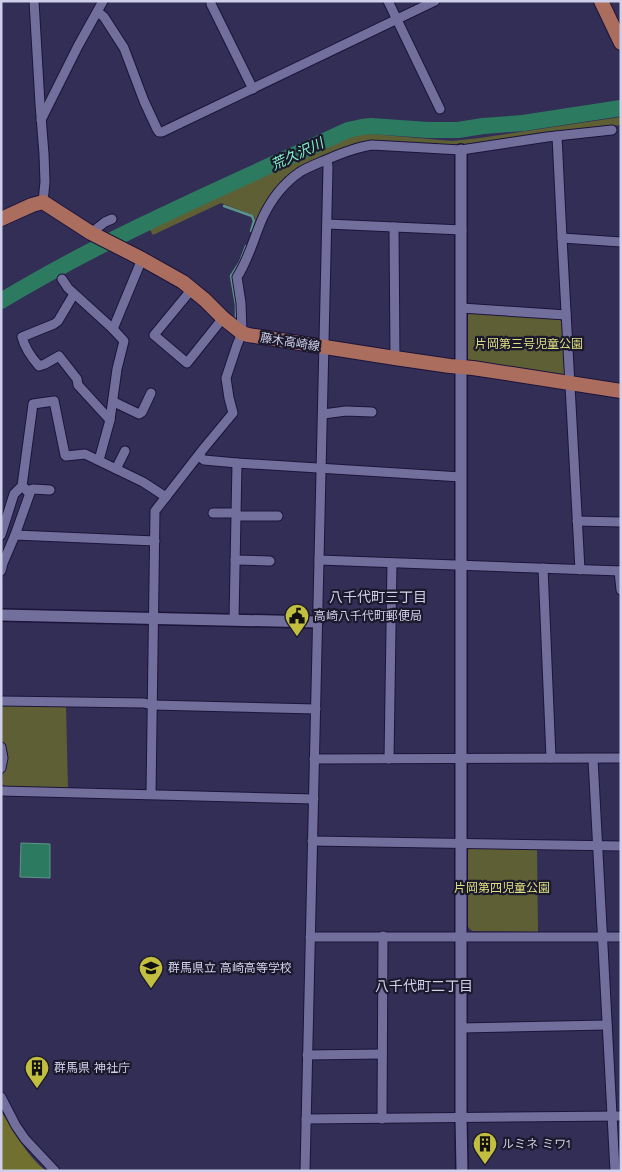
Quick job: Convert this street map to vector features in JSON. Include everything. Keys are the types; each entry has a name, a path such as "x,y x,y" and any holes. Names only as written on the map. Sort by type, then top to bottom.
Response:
{"main road":[{"path":"601,1 621,43"},
{"path":"1,220 32,204 43,202"},
{"name":"藤木高崎線","path":"43,202 93,234 142,259 192,288 223,318 242,333 248,335 324,348 621,391"}],"street":[{"path":"34,1 45,182 43,202"},
{"path":"41,120 103,1"},
{"path":"211,1 253,89"},
{"path":"388,1 440,109"},
{"path":"98,12 104,16 124,48 157,130 162,132 435,1"},
{"path":"151,794 156,511 233,413 226,376 242,333 241,303 236,277 246,262 265,212 276,196 292,179 304,170 354,149 372,145 461,150 612,130"},
{"path":"557,136 580,570"},
{"path":"461,150 462,1171"},
{"path":"305,1171 323,414 327,160"},
{"path":"93,234 105,222 112,219"},
{"path":"327,224 462,230"},
{"path":"394,226 395,358"},
{"path":"562,238 621,242"},
{"path":"113,329 142,259"},
{"path":"62,279 68,288 124,341 117,369 114,402 99,460"},
{"path":"192,288 154,335 187,362 223,318"},
{"path":"74,294 58,321 22,337 24,345 39,366 59,356 77,379 78,385 110,420"},
{"path":"461,308 566,315"},
{"path":"114,402 138,414 142,412 151,393"},
{"path":"24,488 33,404 54,401 66,456 85,454 142,482 166,498"},
{"path":"323,414 346,411 372,412"},
{"path":"116,469 125,450"},
{"path":"199,456 204,460 237,463 461,477"},
{"path":"234,620 237,463"},
{"path":"2,566 30,493 24,488"},
{"path":"1,535 14,494 24,488 50,490"},
{"path":"213,513 278,516"},
{"path":"577,521 621,522"},
{"path":"15,535 156,541"},
{"path":"235,560 270,561"},
{"path":"319,560 620,571 621,590"},
{"path":"389,759 392,562"},
{"path":"543,568 551,758"},
{"path":"1,615 317,622"},
{"path":"1,701 144,703 152,705 316,709"},
{"path":"1,747 3,758 1,768"},
{"path":"314,759 621,758"},
{"path":"593,759 607,1025 616,1116 615,1171"},
{"path":"1,791 314,799"},
{"path":"312,841 621,846"},
{"path":"382,1119 383,936"},
{"path":"310,937 621,937"},
{"path":"461,1028 607,1025"},
{"path":"307,1055 382,1054"},
{"path":"1,1097 25,1139 56,1171"},
{"path":"306,1119 616,1116"}],"green space":[{"path":"621,117 621,125 475,144 454,146 353,145 271,194 256,223 253,215 221,203 153,235 150,230 140,233 355,135 372,134 452,141"},
{"name":"片岡第三号児童公園","path":"470,313 558,318 562,322 565,373 560,377 472,363 467,358 466,317"},
{"path":"1,704 66,706 68,788 6,787 2,784 4,756 1,738"},
{"name":"片岡第四児童公園","path":"470,848 537,849 538,932 472,931 466,925 467,851"}],"shaded area":[{"path":"21,843 50,844 50,878 20,877"},
{"path":"1,1111 27,1151 46,1171 1,1171"}],"waterway":[{"name":"荒久沢川","path":"1,301 129,232 348,130 371,126 458,130 523,123 621,108"},
{"path":"224,206 252,216 254,221 251,231"},
{"path":"236,322 236,305 231,276 240,262 246,246"}],"place":[{"name":"高崎八千代町郵便局","path":"297,637"},
{"name":"群馬県立 高崎高等学校","path":"151,989"},
{"name":"群馬県 神社庁","path":"37,1089"},
{"name":"ルミネ ミワ1","path":"485,1165"}],"district":[{"name":"八千代町三丁目","path":"378,597"},
{"name":"八千代町二丁目","path":"424,986"}]}
